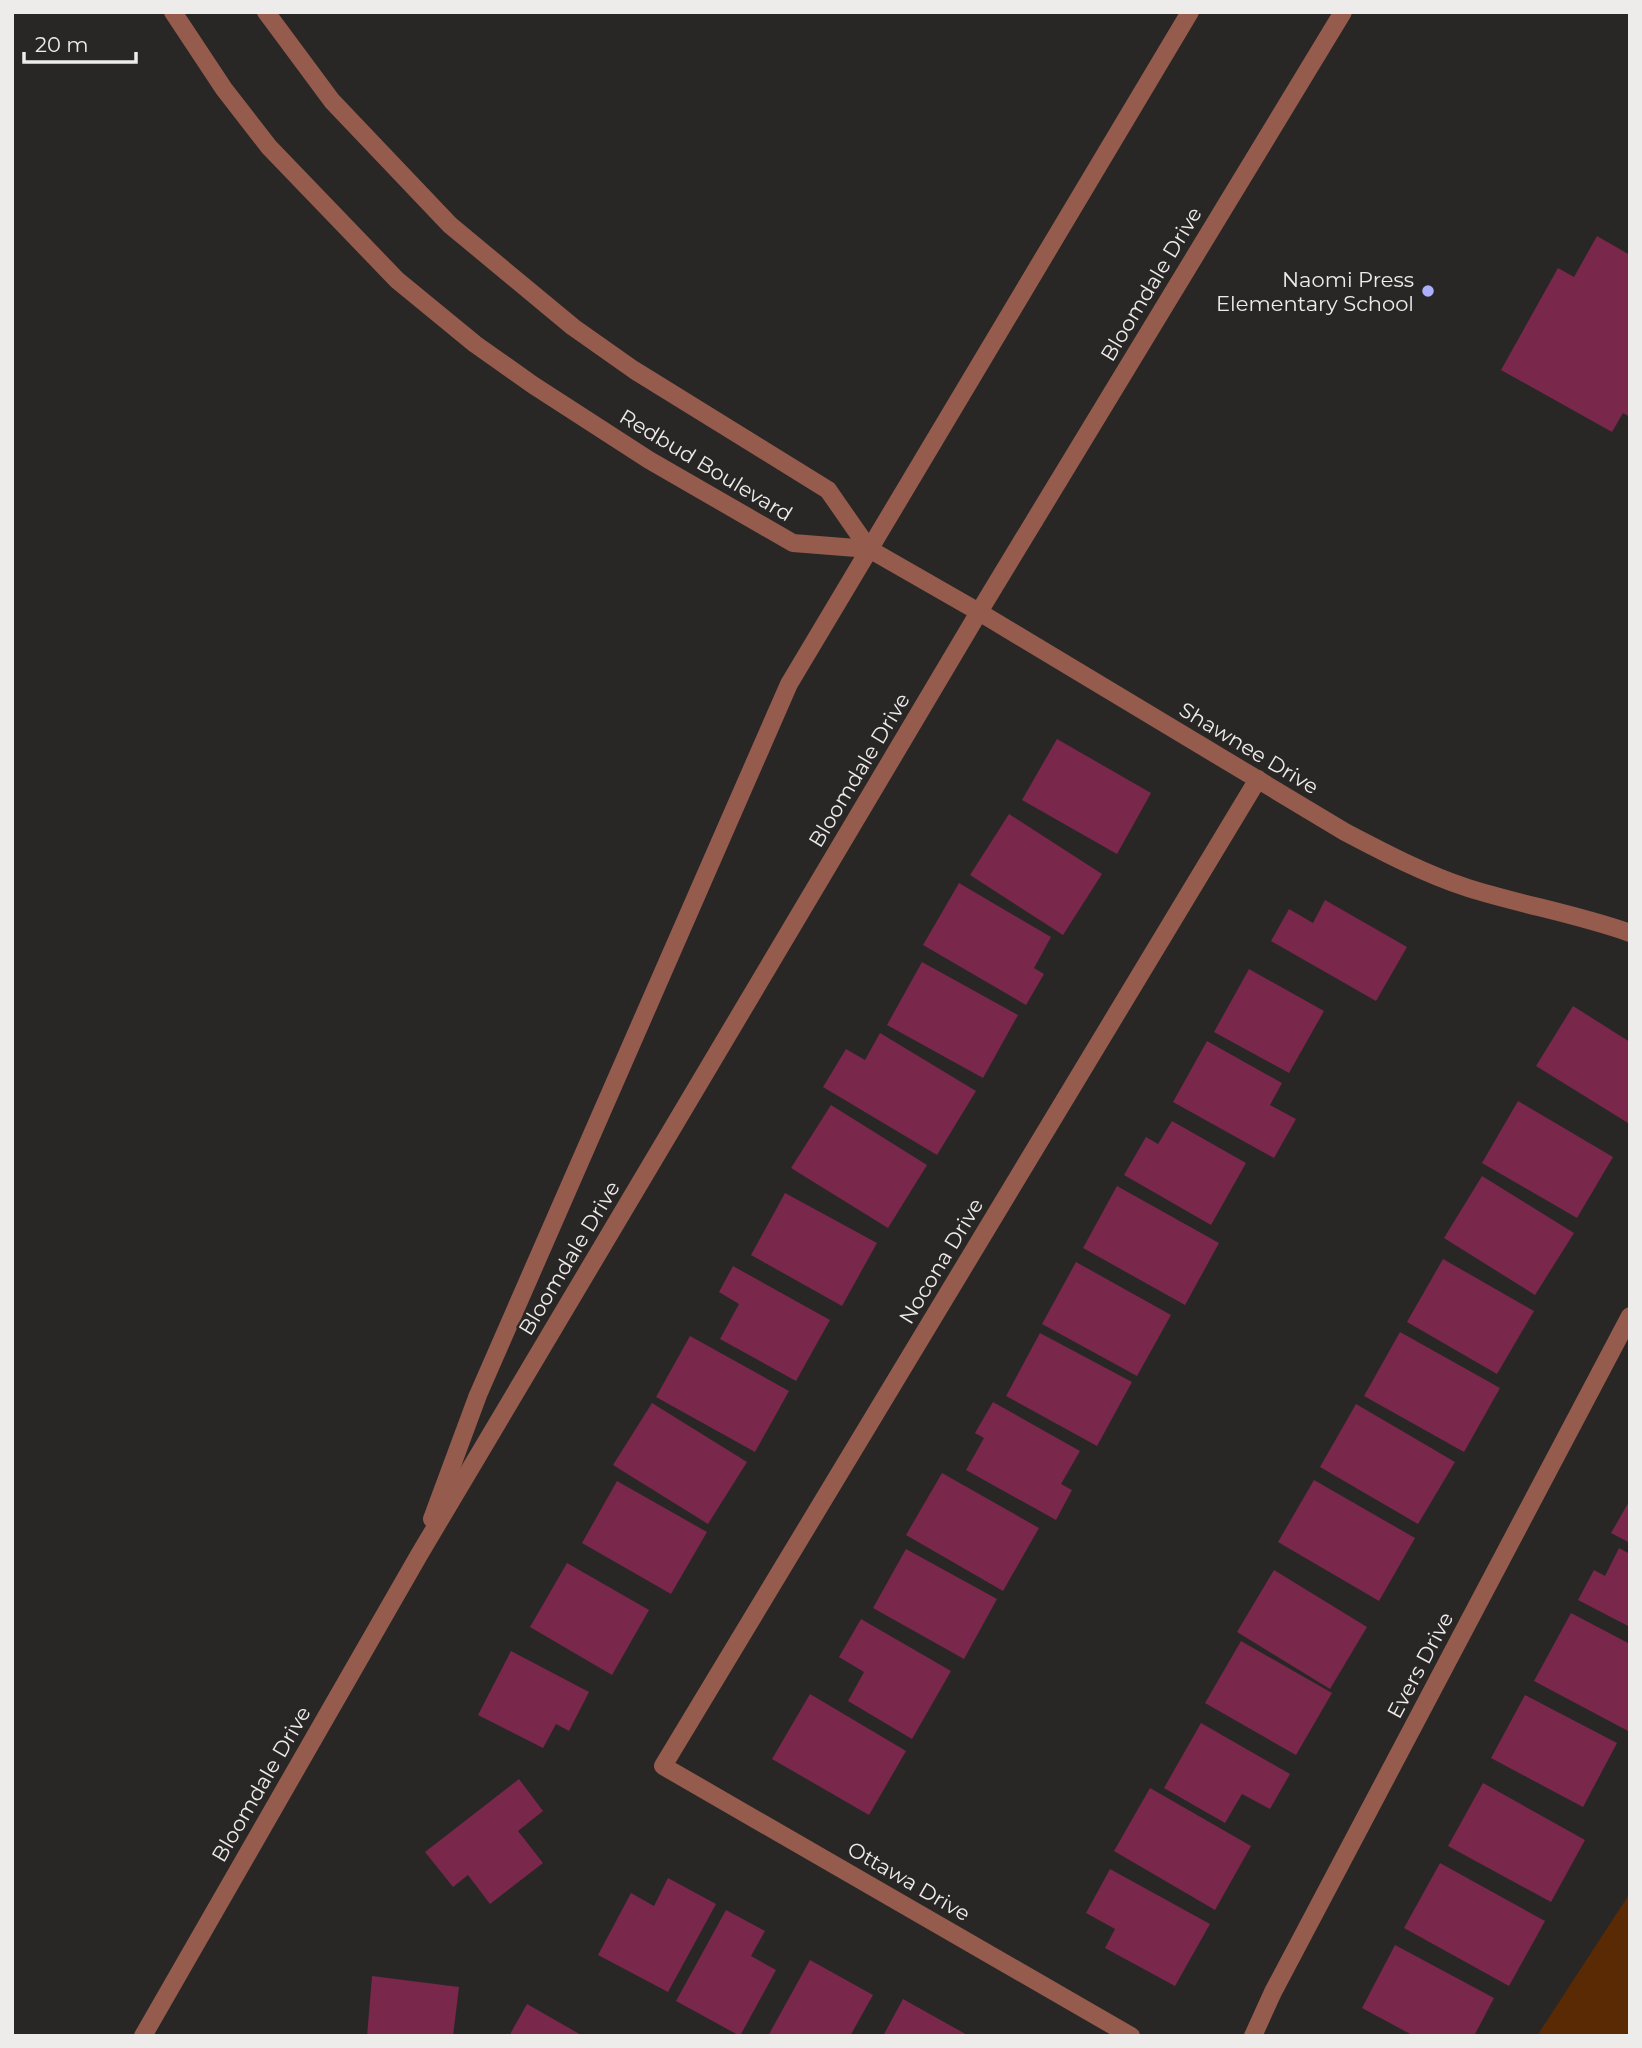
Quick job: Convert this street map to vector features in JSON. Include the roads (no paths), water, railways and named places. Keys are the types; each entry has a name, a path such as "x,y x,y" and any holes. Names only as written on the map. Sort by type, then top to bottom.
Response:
{"street":[{"name":"Redbud Boulevard","path":"173,12 224,89 269,147 397,279 475,344 649,460 793,543 869,549"},
{"name":"Redbud Boulevard","path":"266,12 332,101 450,225 519,284 604,349 828,490 869,549"},
{"name":"Bloomdale Drive","path":"419,1555 478,1395 789,684 1190,12"},
{"name":"Bloomdale Drive","path":"143,2036 419,1555 979,612 1343,12"},
{"name":"Shawnee Drive","path":"869,549 1345,832 1431,873 1468,887 1603,923 1630,933"},
{"name":"Nocona Drive","path":"663,1766 1258,779"},
{"name":"Evers Drive","path":"1253,2036 1273,1992 1630,1316"},
{"name":"Ottawa Drive","path":"663,1766 1132,2036"}],"place":[{"name":"Naomi Press Elementary School","path":"1428,291"}]}
